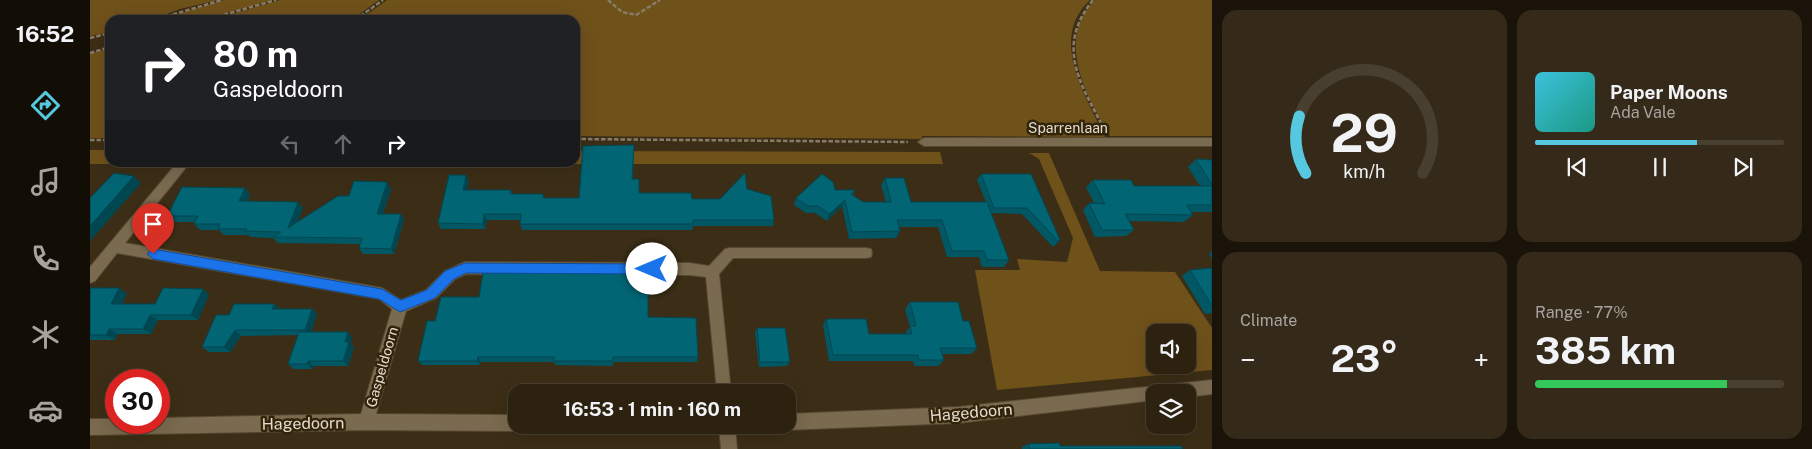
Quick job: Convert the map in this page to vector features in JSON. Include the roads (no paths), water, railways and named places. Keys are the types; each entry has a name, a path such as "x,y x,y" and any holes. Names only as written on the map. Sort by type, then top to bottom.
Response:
{"street":[{"name":"Sparrenlaan","path":"924,142 1212,142"},
{"path":"90,277 180,167"},
{"path":"115,247 382,294 400,307 431,294 450,275 465,268 690,269 712,272"},
{"path":"723,384 712,272 730,253 866,253"},
{"name":"Gaspeldoorn","path":"366,422 400,307"},
{"path":"1196,389 1212,387"},
{"name":"Hagedoorn","path":"796,422 958,415 1146,394"},
{"name":"Hagedoorn","path":"90,427 366,422 508,423"},
{"path":"728,434 729,449"}]}
